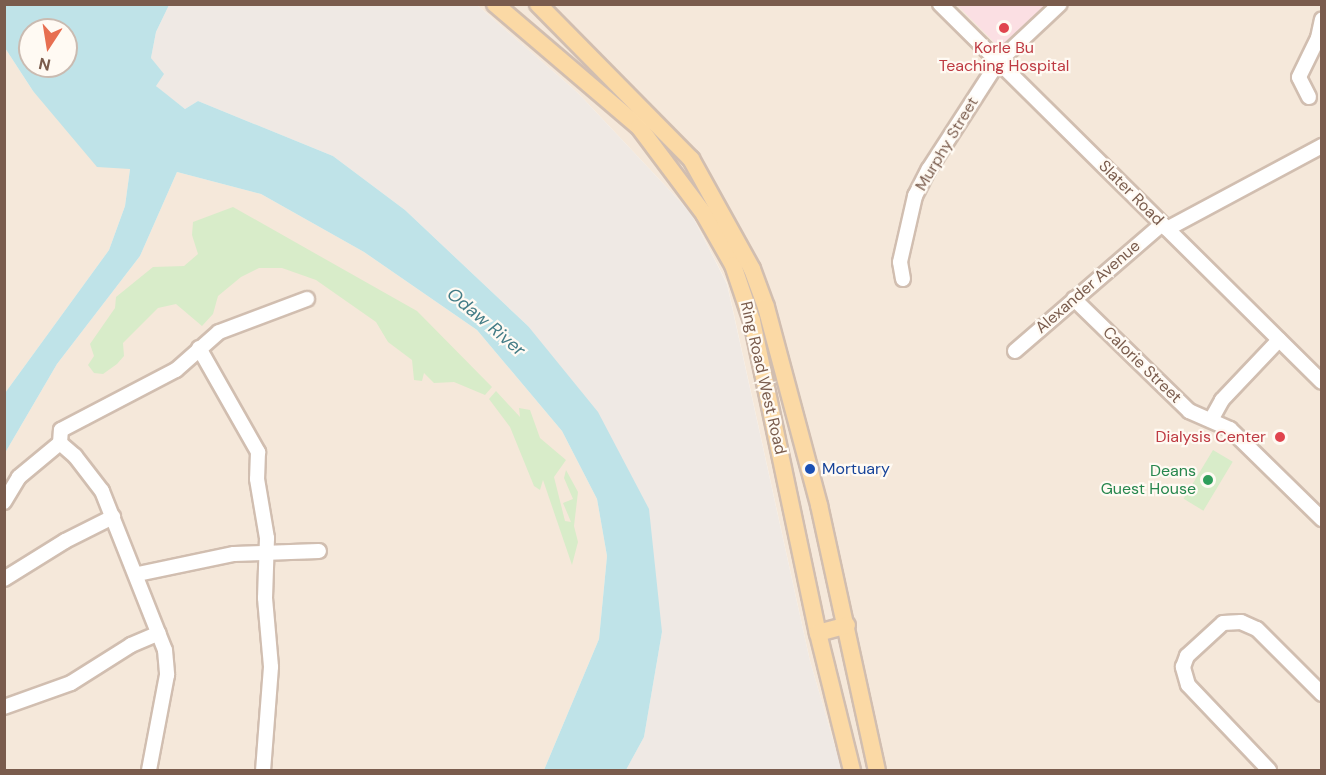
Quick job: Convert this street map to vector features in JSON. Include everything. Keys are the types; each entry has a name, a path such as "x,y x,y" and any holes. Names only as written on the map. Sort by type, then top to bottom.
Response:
{"main road":[{"name":"Ring Road West Road","path":"495,4 639,127 675,171 733,265 760,354 818,633 852,771"},
{"name":"Ring Road West Road","path":"538,4 691,159 733,229 766,307 847,625 877,771"},
{"path":"818,633 847,625"}],"street":[{"name":"Slater Road","path":"940,4 1322,382"},
{"name":"Murphy Street","path":"903,279 900,262 915,196 999,62 1060,4"},
{"path":"1309,97 1299,76 1318,38 1322,19"},
{"name":"Alexander Avenue","path":"1015,351 1074,299 1164,226 1322,146"},
{"path":"4,502 20,477 60,443 61,430 176,370 188,359 201,352 219,332 307,299"},
{"name":"Calorie Street","path":"1074,299 1189,411 1230,429 1322,519"},
{"path":"1211,420 1222,400 1279,340"},
{"path":"201,352 258,452 257,479 266,553 271,667 263,771"},
{"path":"60,443 86,470 113,517 138,574 165,650 167,675 149,771"},
{"path":"4,579 65,541 113,517"},
{"path":"138,574 234,554 319,551"},
{"path":"1269,771 1188,686 1183,667 1187,656 1223,623 1241,622 1257,629 1322,694"},
{"path":"4,707 71,683 108,663 131,645 159,633"}],"shaded area":[{"path":"169,5 477,5 578,93 691,213 727,284 810,661 842,770 626,770 644,737 662,632 528,326 405,210 333,156 198,101 185,109 156,86 151,58 156,32"},
{"path":"477,5 1321,5 1321,770 842,770 810,661 727,283 691,213 578,93"},
{"name":"Korle Bu Teaching Hospital","path":"957,5 1051,5 1003,51"},
{"path":"5,48 18,68 18,78 25,78 33,91 130,169 125,206 109,250 5,393"},
{"path":"177,172 261,194 364,252 477,330 562,431 597,499 607,556 599,639 544,770 5,770 5,453 57,364 140,256"}],"green space":[{"path":"233,207 417,311 492,387 485,395 454,382 434,383 424,373 422,381 414,380 412,360 388,342 376,322 316,280 282,268 259,268 241,277 218,296 213,314 202,326 176,304 158,308 123,343 124,356 117,364 103,374 94,373 88,365 94,356 90,344 115,308 116,297 153,267 184,266 198,254 192,235 193,222"},
{"path":"496,391 520,417 519,408 530,410 540,438 566,460 554,477 565,521 571,522 563,503 573,499 564,478 566,470 578,492 574,526 578,542 572,565 543,480 540,490 534,486 510,427 489,399"},
{"name":"Deans Guest House","path":"1213,450 1233,462 1203,511 1184,499"}],"water":[{"name":"Odaw River","path":"5,4 169,5 156,32 151,58 164,74 156,86 185,109 198,101 333,156 405,210 528,326 598,412 649,509 662,632 644,737 626,770 544,770 599,639 607,556 597,499 562,431 477,330 364,252 261,194 177,172 140,256 57,364 5,453 5,393 109,250 125,206 130,169 97,167 25,78 78,78 78,18 18,18 18,68 5,48"}],"place":[{"name":"Korle Bu Teaching Hospital","path":"1004,28"},
{"name":"Dialysis Center","path":"1280,437"},
{"name":"Mortuary","path":"810,469"},
{"name":"Deans Guest House","path":"1208,480"}]}
